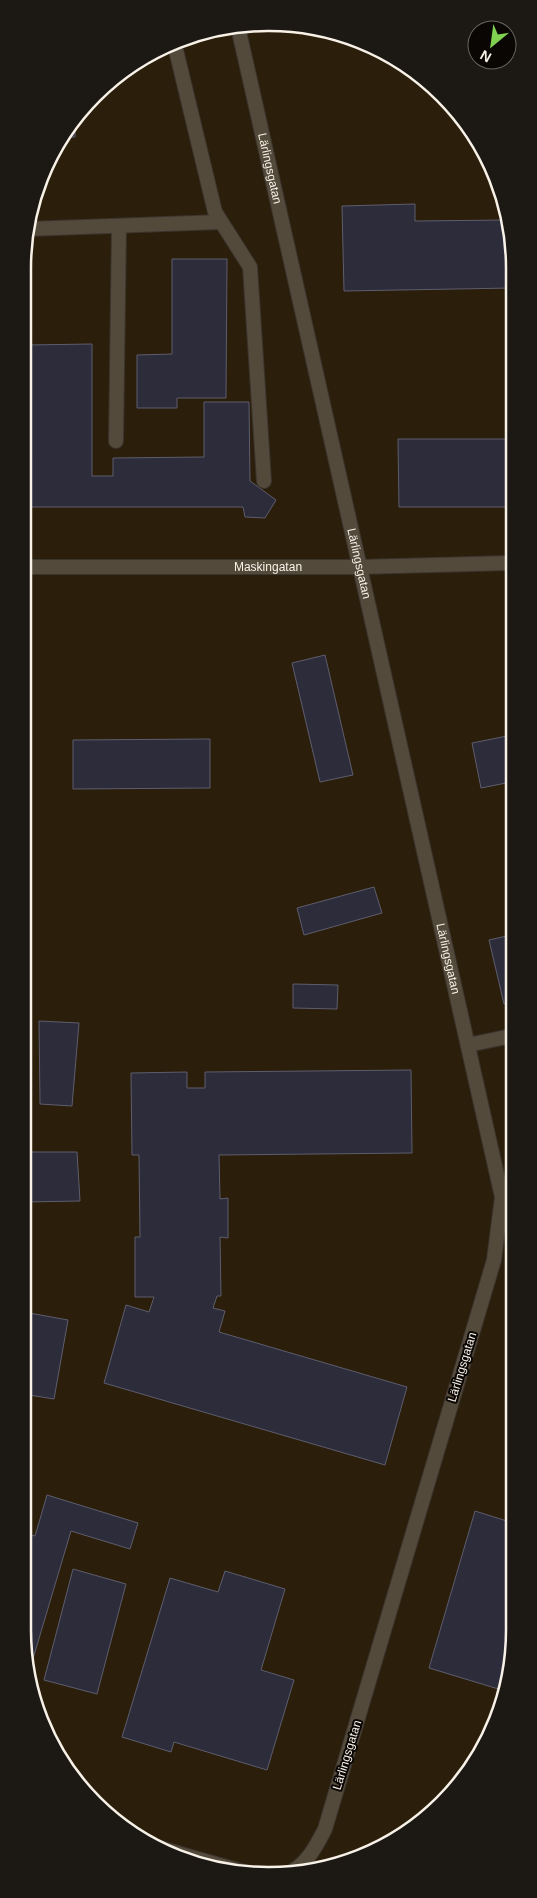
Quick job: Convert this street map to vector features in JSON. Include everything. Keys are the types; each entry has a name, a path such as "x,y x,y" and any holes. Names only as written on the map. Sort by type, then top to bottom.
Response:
{"street":[{"name":"Lärlingsgatan","path":"239,33 468,1045 506,1192"},
{"path":"176,50 215,212 250,267 264,482"},
{"path":"35,229 221,222"},
{"path":"116,441 120,226"},
{"name":"Maskingatan","path":"31,567 359,567 506,563"},
{"path":"468,1045 506,1037"},
{"name":"Lärlingsgatan","path":"301,1865 313,1851 325,1829 494,1260 506,1201"}],"shaded area":[{"path":"268,31 299,33 345,44 387,63 413,80 447,112 466,137 488,178 498,207 504,238 506,268 506,1630 504,1660 493,1706 474,1748 457,1774 425,1808 400,1827 359,1849 315,1862 268,1867 238,1865 207,1859 178,1849 137,1827 112,1808 80,1774 63,1748 49,1720 39,1691 32,1645 31,268 33,238 44,192 63,150 90,112 124,80 150,63 178,49 207,39 238,33"}],"building":[{"path":"415,204 415,221 501,220 504,238 506,288 344,291 342,206"},
{"path":"172,259 227,259 226,398 177,398 177,408 137,408 137,355 172,354"},
{"path":"92,344 92,476 113,476 113,458 204,457 204,402 249,402 250,481 276,500 265,518 245,517 243,507 31,507 31,345"},
{"path":"398,439 506,439 506,507 399,507"},
{"path":"325,655 353,775 320,782 292,663"},
{"path":"506,736 506,783 481,788 472,743"},
{"path":"210,739 210,788 73,789 73,740"},
{"path":"374,887 382,913 304,935 297,908"},
{"path":"506,936 506,1004 504,1004 489,940"},
{"path":"293,984 338,985 337,1009 293,1008"},
{"path":"39,1021 79,1023 72,1106 40,1104"},
{"path":"411,1070 412,1153 219,1155 220,1199 228,1198 228,1238 220,1237 221,1296 217,1296 213,1308 225,1311 219,1332 407,1387 385,1465 104,1383 126,1305 149,1312 154,1297 135,1297 135,1237 140,1237 139,1155 132,1155 131,1073 187,1072 187,1088 205,1088 205,1072"},
{"path":"31,1152 77,1152 80,1201 31,1202"},
{"path":"31,1313 68,1320 54,1399 31,1395"},
{"path":"47,1495 138,1523 130,1549 71,1531 33,1659 31,1535 35,1536"},
{"path":"475,1511 506,1521 506,1630 504,1660 498,1689 429,1668"},
{"path":"73,1569 126,1584 97,1694 44,1680"},
{"path":"225,1571 285,1589 261,1670 294,1680 267,1770 174,1742 171,1752 122,1737 170,1578 218,1592"}]}
